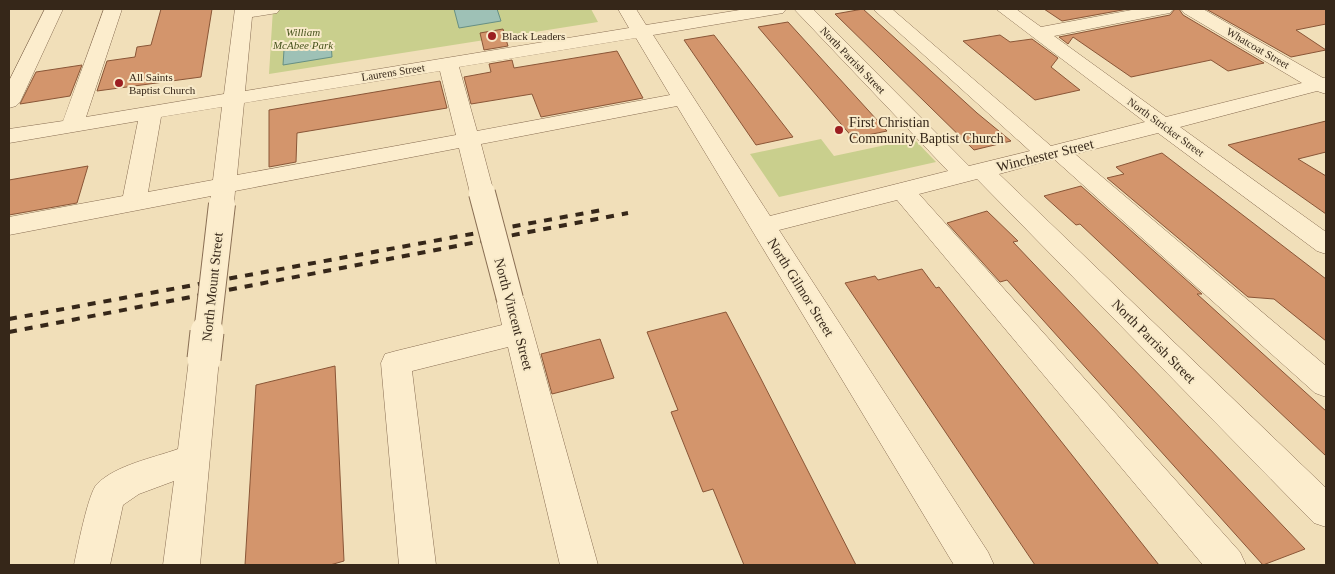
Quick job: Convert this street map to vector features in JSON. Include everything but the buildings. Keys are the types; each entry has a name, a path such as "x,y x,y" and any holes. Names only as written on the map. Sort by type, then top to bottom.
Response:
{"street":[{"path":"9,102 54,9"},
{"path":"72,125 114,9"},
{"path":"244,11 271,9"},
{"name":"Laurens Street","path":"9,136 448,62 634,20 777,9"},
{"name":"North Parrish Street","path":"803,9 1326,511"},
{"path":"882,9 1326,384"},
{"name":"North Stricker Street","path":"1005,9 1326,245"},
{"path":"1038,33 1164,9"},
{"name":"Whatcoat Street","path":"1190,9 1324,85"},
{"name":"North Mount Street","path":"182,565 244,11"},
{"name":"North Gilmor Street","path":"634,20 975,565"},
{"name":"North Vincent Street","path":"448,62 578,565"},
{"name":"Winchester Street","path":"763,226 1324,85"},
{"path":"9,226 134,203 223,195 468,139 683,99"},
{"path":"134,203 151,112"},
{"path":"903,191 1227,565"},
{"path":"417,565 396,363 518,333"},
{"path":"92,565 108,496 127,483 193,459"}],"green space":[{"name":"William McAbee Park","path":"273,9 591,9 598,22 269,74"},
{"path":"821,139 834,156 914,139 936,162 779,197 750,154"}],"water":[{"path":"454,9 497,9 501,21 459,28"},
{"path":"331,43 332,57 283,65 284,50"}],"railway":[{"path":"9,319 602,210"},
{"path":"9,332 628,213"}],"place":[{"name":"Black Leaders","path":"492,36"},
{"name":"All Saints Baptist Church","path":"119,83"},
{"name":"First Christian Community Baptist Church","path":"839,130"}]}
